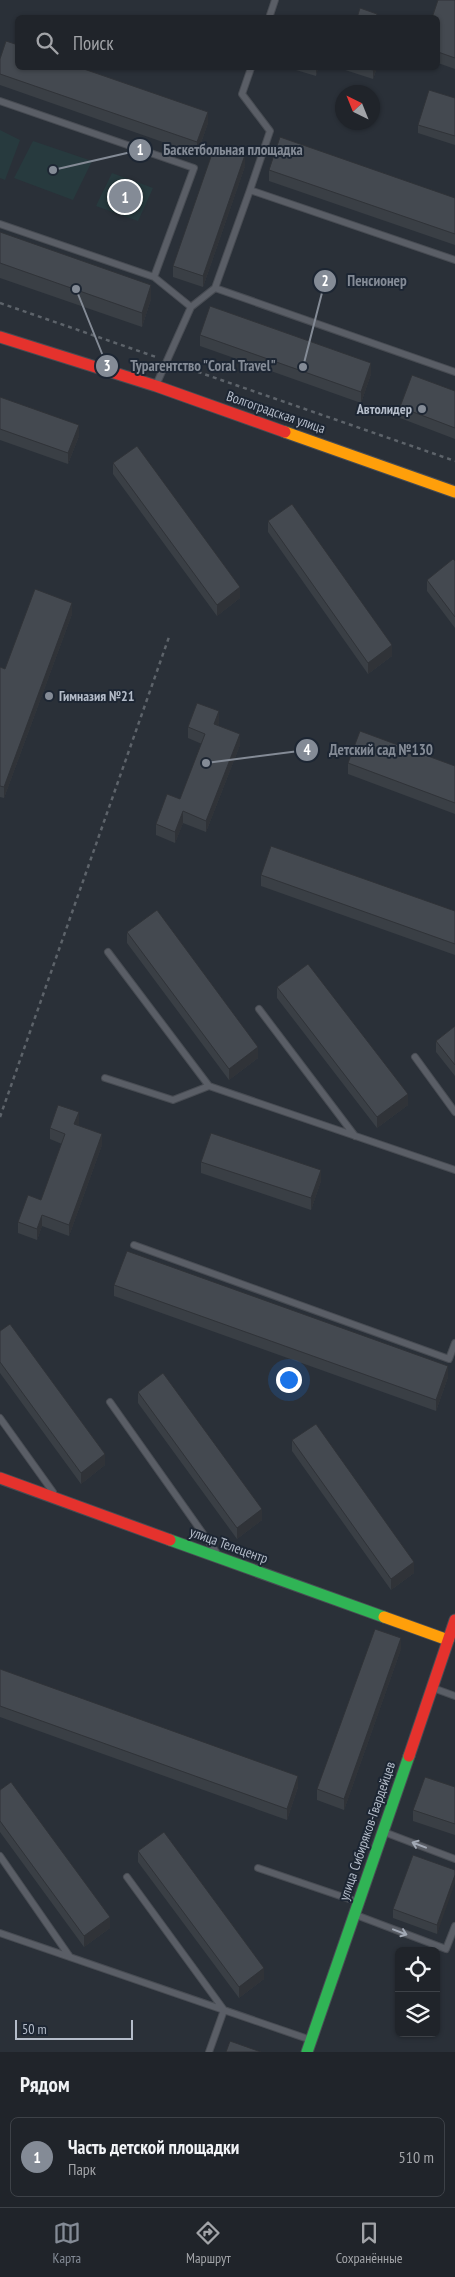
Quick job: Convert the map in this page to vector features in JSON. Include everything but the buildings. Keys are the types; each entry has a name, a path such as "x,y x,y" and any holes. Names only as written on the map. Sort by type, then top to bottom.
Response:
{"street":[{"name":"Волгоградская улица","path":"0,337 156,386 455,492"},
{"name":"улица Телецентр","path":"0,1478 448,1640"},
{"name":"улица Сибиряков-Гвардейцев","path":"307,2052 455,1622"}],"lane":[{"path":"270,15 275,0"},
{"path":"156,386 191,307 215,288 270,131 242,94 250,70"},
{"path":"0,101 194,168 154,277"},
{"path":"250,190 455,260"},
{"path":"0,224 154,277 191,307"},
{"path":"215,288 455,372"},
{"path":"108,952 209,1086 455,1170"},
{"path":"259,1009 355,1136"},
{"path":"415,1057 455,1112"},
{"path":"105,1078 173,1100 209,1086"},
{"path":"134,1245 449,1359 455,1343"},
{"path":"110,1402 220,1558"},
{"path":"0,1418 58,1499"},
{"path":"432,1688 455,1696"},
{"path":"383,1832 455,1859"},
{"path":"0,1856 70,1957"},
{"path":"258,1868 359,1902"},
{"path":"127,1877 224,2010"},
{"path":"354,1915 446,1949 455,1926"},
{"path":"0,1933 312,2040"},
{"path":"209,2052 224,2010"}],"path":[{"path":"0,303 455,461"},
{"path":"0,1117 169,637"}],"green space":[{"path":"0,130 20,140 5,180 0,178"},
{"path":"33,141 92,161 73,200 14,178"},
{"path":"112,173 153,188 138,221 96,206"}],"traffic: fast":[{"path":"170,1540 384,1617"},
{"path":"307,2052 409,1756"}],"traffic: slow":[{"path":"285,432 455,492"},
{"path":"384,1617 448,1640"}],"traffic: jam":[{"path":"0,337 156,386 285,432"},
{"path":"0,1478 170,1540"},
{"path":"409,1756 455,1620"}],"place":[{"name":"Баскетбольная площадка","path":"53,170"},
{"name":"Часть детской площадки","path":"125,197"},
{"name":"Турагентство \"Coral Travel\"","path":"76,289"},
{"name":"Пенсионер","path":"303,367"},
{"name":"Автолидер","path":"422,409"},
{"name":"Гимназия №21","path":"49,696"},
{"name":"Детский сад №130","path":"206,763"}]}
